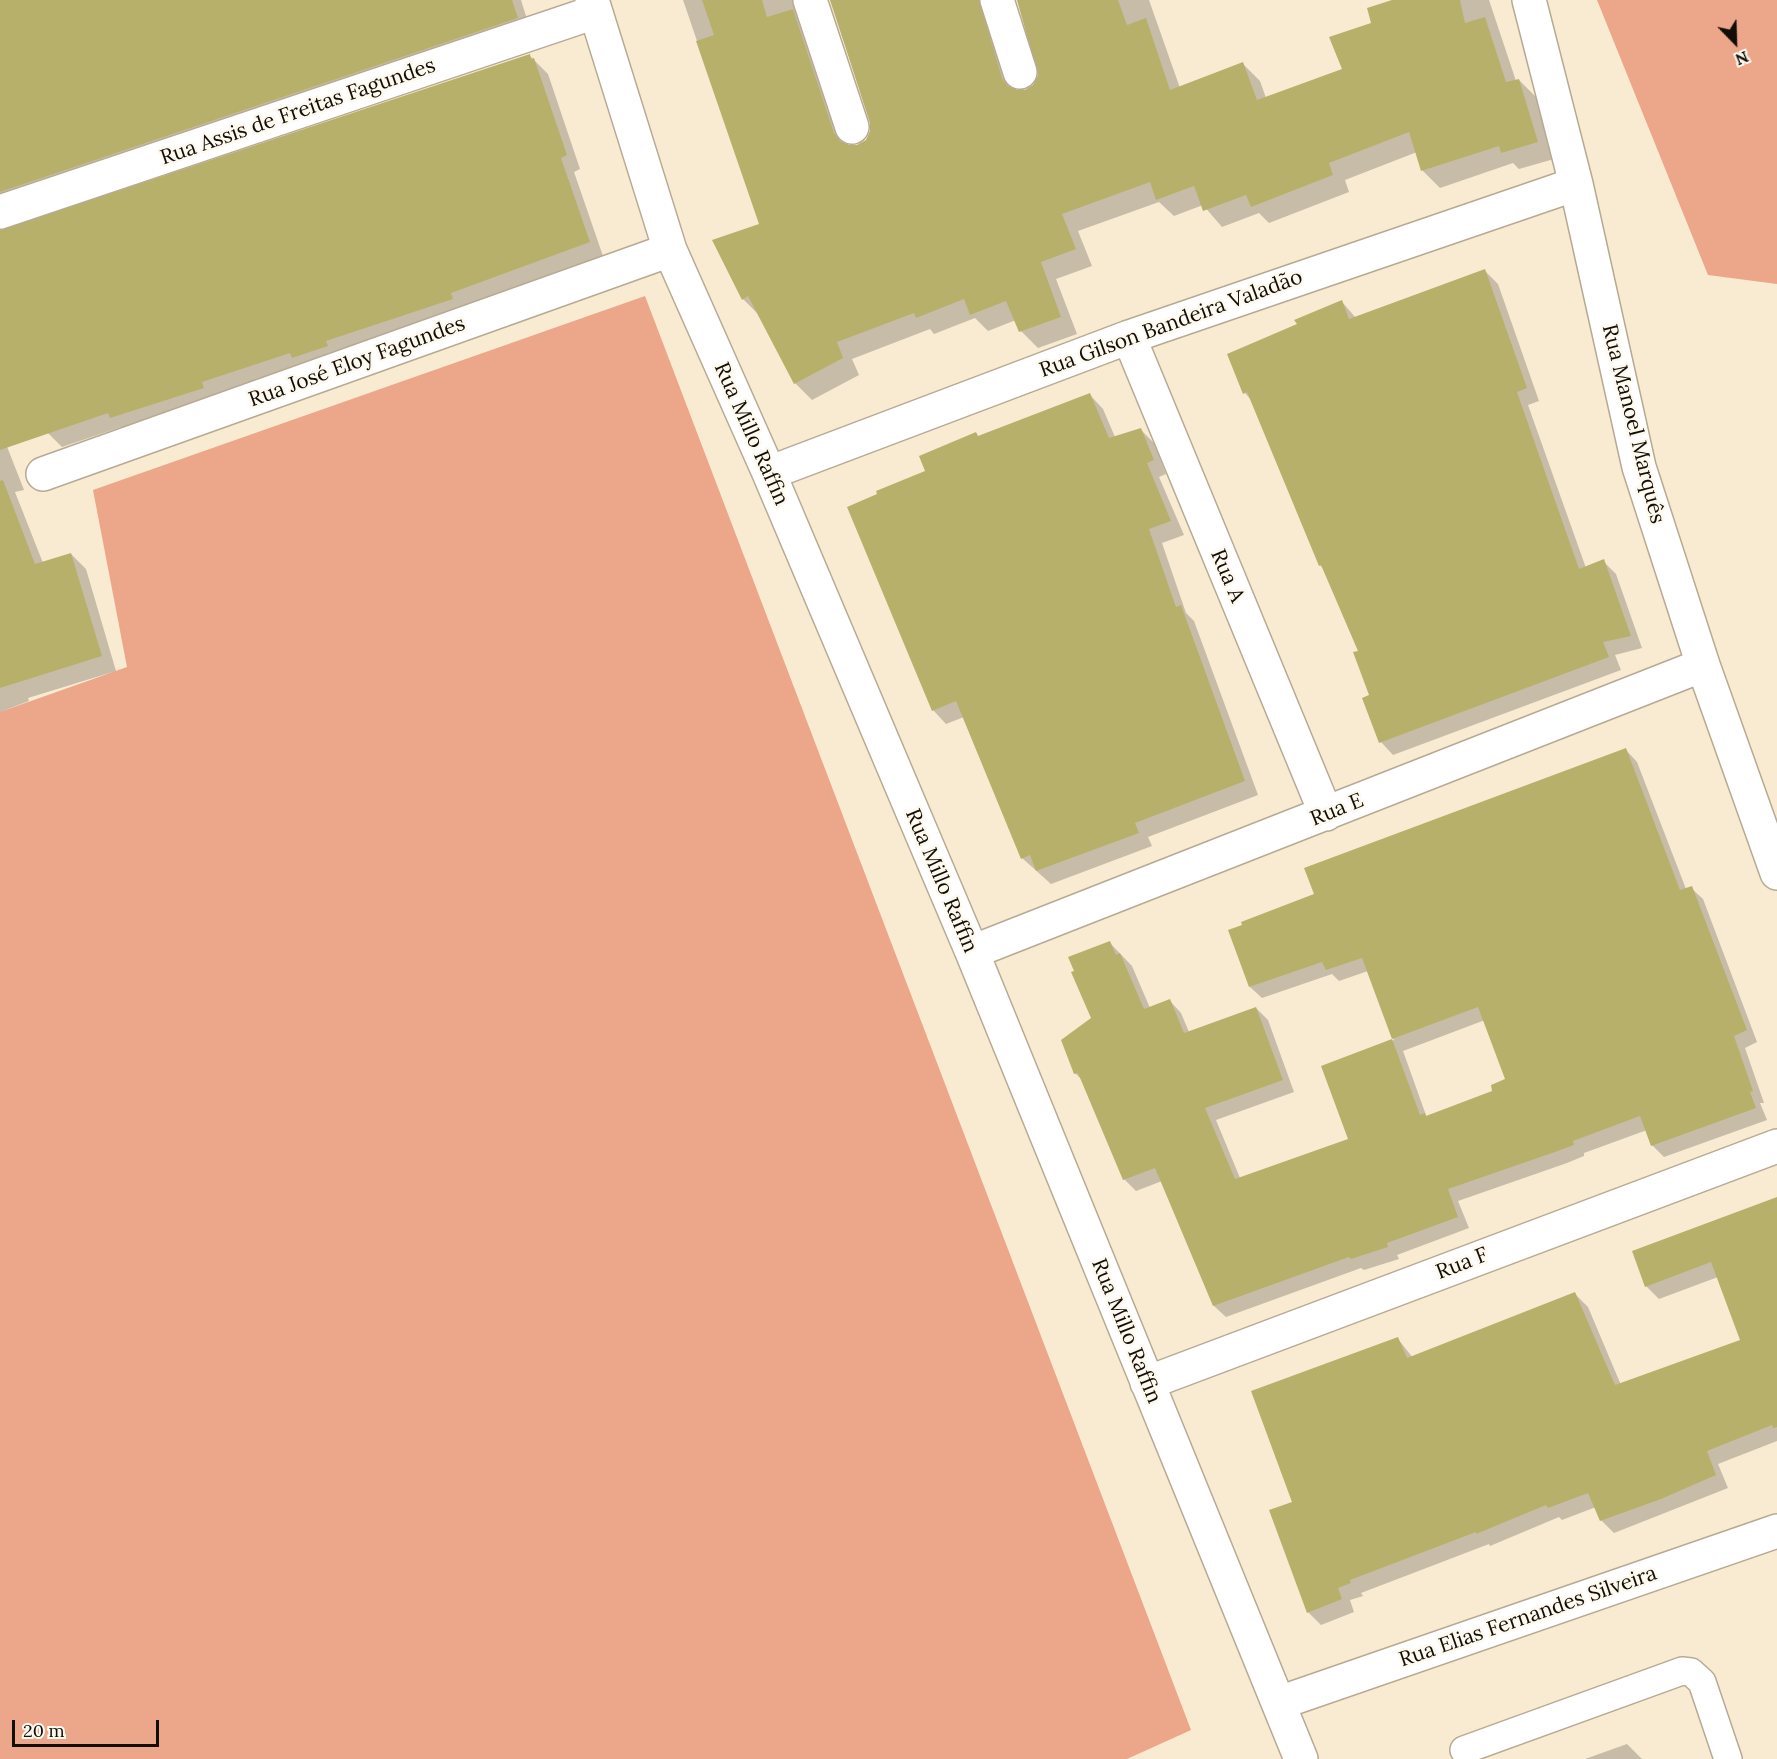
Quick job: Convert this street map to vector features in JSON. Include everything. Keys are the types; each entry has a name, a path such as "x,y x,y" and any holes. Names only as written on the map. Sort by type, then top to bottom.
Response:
{"street":[{"path":"810,0 852,127"},
{"path":"997,0 1020,72"},
{"name":"Rua Manoel Marquês","path":"1528,0 1576,184 1639,467 1702,665 1777,873"},
{"name":"Rua Assis de Freitas Fagundes","path":"0,212 593,6"},
{"name":"Rua Millo Raffin","path":"593,6 670,250 769,473 972,952 1301,1759"},
{"name":"Rua Gilson Bandeira Valadão","path":"769,473 1128,337 1576,184"},
{"name":"Rua José Eloy Fagundes","path":"44,474 670,250"},
{"name":"Rua A","path":"1128,337 1326,814"},
{"name":"Rua E","path":"972,952 1702,665"},
{"name":"Rua F","path":"1147,1383 1777,1146"},
{"name":"Rua Elias Fernandes Silveira","path":"1279,1703 1777,1531"}],"lane":[{"path":"1464,1750 1683,1671 1691,1672 1702,1682 1728,1759"}],"shaded area":[{"path":"1597,0 1777,0 1777,284 1708,275"},
{"path":"645,296 1191,1730 1127,1759 0,1759 0,712 127,667 93,490"}],"building":[{"path":"0,0 512,0 518,18 0,192"},
{"path":"702,0 762,0 767,17 793,9 834,133 840,141 849,145 857,145 866,140 870,131 870,122 830,0 979,0 1002,78 1008,86 1017,90 1025,90 1033,85 1038,75 1017,0 1118,0 1127,25 1146,18 1170,90 1243,62 1257,100 1342,69 1329,37 1371,23 1367,8 1392,0 1460,0 1465,23 1485,17 1506,82 1519,79 1538,142 1501,153 1499,146 1421,171 1409,132 1329,163 1333,175 1251,207 1246,195 1203,211 1194,186 1156,200 1150,182 1062,214 1076,249 1041,262 1061,317 1019,332 1006,301 970,315 964,299 916,318 914,313 837,342 843,358 794,384 748,296 742,300 712,240 759,224 696,41 714,35"},
{"path":"530,54 531,59 534,58 567,155 561,158 590,242 451,293 453,299 326,341 328,346 292,358 290,353 202,382 204,388 110,418 108,413 0,450 0,230"},
{"path":"1485,269 1527,388 1517,392 1579,569 1604,559 1631,636 1603,642 1609,657 1379,743 1362,698 1369,695 1353,652 1358,651 1321,565 1319,566 1247,392 1243,394 1227,354 1297,324 1294,320 1342,300 1349,319"},
{"path":"1090,393 1109,438 1141,428 1154,460 1147,463 1171,521 1149,529 1176,607 1181,605 1245,781 1135,823 1139,833 1036,871 1030,855 1021,859 956,701 932,711 847,507 877,494 876,491 925,471 919,456 976,432 978,436"},
{"path":"3,480 35,564 71,553 102,656 0,688 0,481"},
{"path":"1626,748 1680,890 1692,886 1747,1030 1734,1036 1753,1091 1750,1092 1756,1108 1651,1146 1640,1116 1573,1141 1574,1145 1448,1189 1458,1217 1387,1243 1388,1247 1351,1259 1349,1257 1213,1306 1155,1168 1123,1180 1078,1073 1074,1074 1061,1040 1091,1018 1071,972 1074,971 1068,957 1110,941 1116,955 1120,953 1144,1009 1170,999 1184,1033 1256,1007 1283,1080 1205,1108 1235,1179 1348,1139 1321,1066 1392,1039 1362,958 1326,970 1322,962 1249,987 1228,930 1242,925 1241,922 1314,894 1304,868","holes":["1478,1007 1505,1079 1491,1085 1492,1091 1426,1116 1425,1113 1420,1115 1392,1039"]},
{"path":"1777,1197 1777,1427 1773,1428 1772,1425 1707,1451 1716,1475 1661,1499 1600,1521 1588,1493 1548,1508 1546,1505 1476,1534 1476,1532 1350,1580 1351,1583 1338,1588 1342,1599 1307,1613 1269,1510 1292,1502 1251,1391 1398,1337 1407,1358 1575,1292 1615,1385 1740,1340 1711,1262 1645,1287 1632,1251"}]}
